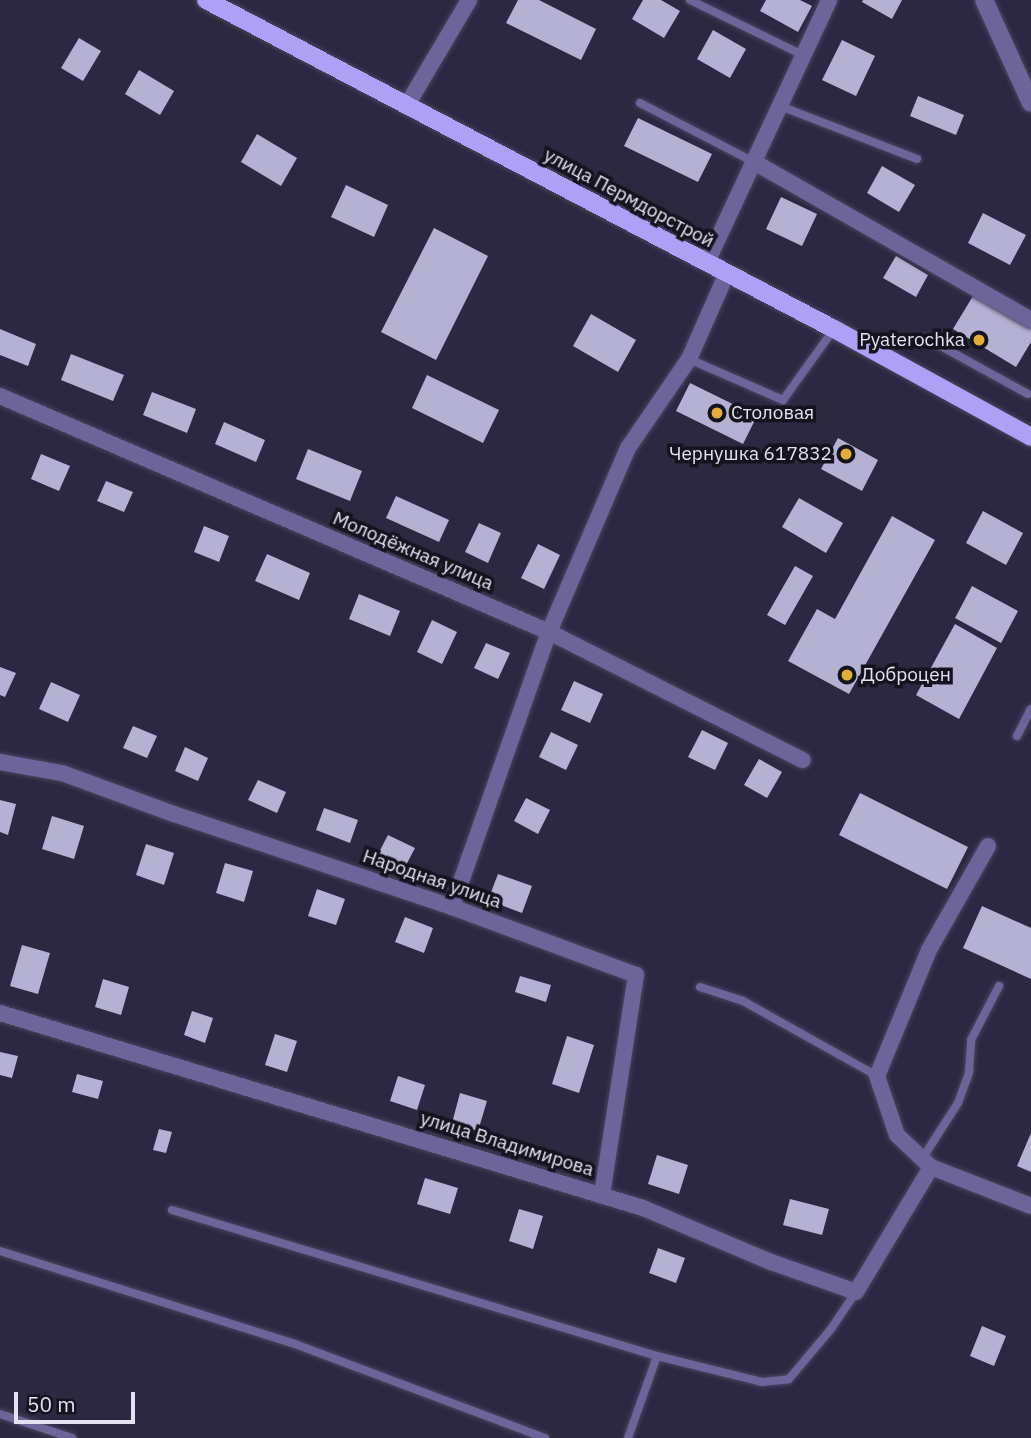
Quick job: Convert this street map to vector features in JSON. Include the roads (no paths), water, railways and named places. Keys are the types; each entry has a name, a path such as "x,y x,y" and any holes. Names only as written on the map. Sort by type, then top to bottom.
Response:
{"main road":[{"name":"улица Пермдорстрой","path":"206,0 834,329 1031,437"}],"street":[{"path":"407,105 469,0"},
{"path":"707,262 828,0"},
{"path":"984,0 1031,103"},
{"path":"754,162 1031,320"},
{"path":"452,907 549,632 628,448 690,359 727,273"},
{"name":"Молодёжная улица","path":"0,396 549,632 802,760"},
{"name":"Народная улица","path":"0,762 62,773 452,907 636,975 603,1195"},
{"path":"988,846 929,950 877,1076 897,1135 927,1163 1031,1206"},
{"name":"улица Владимирова","path":"0,1013 643,1208 771,1262 856,1292"},
{"path":"856,1292 927,1163"}],"lane":[{"path":"690,0 803,55"},
{"path":"640,103 754,162"},
{"path":"780,106 917,159"},
{"path":"690,359 783,400 834,329"},
{"path":"881,355 896,340 928,339 1028,394"},
{"path":"1017,736 1031,709"},
{"path":"927,1163 958,1102 969,1072 971,1040 999,986"},
{"path":"699,987 743,1000 877,1076"},
{"path":"172,1210 657,1356 762,1382 789,1379 831,1329 856,1292"},
{"path":"0,1251 295,1344 545,1438"},
{"path":"628,1438 657,1356"},
{"path":"0,1414 72,1438"}],"place":[{"name":"Pyaterochka","path":"979,340"},
{"name":"Столовая","path":"717,413"},
{"name":"Чернушка 617832","path":"846,454"},
{"name":"Доброцен","path":"847,675"}]}
